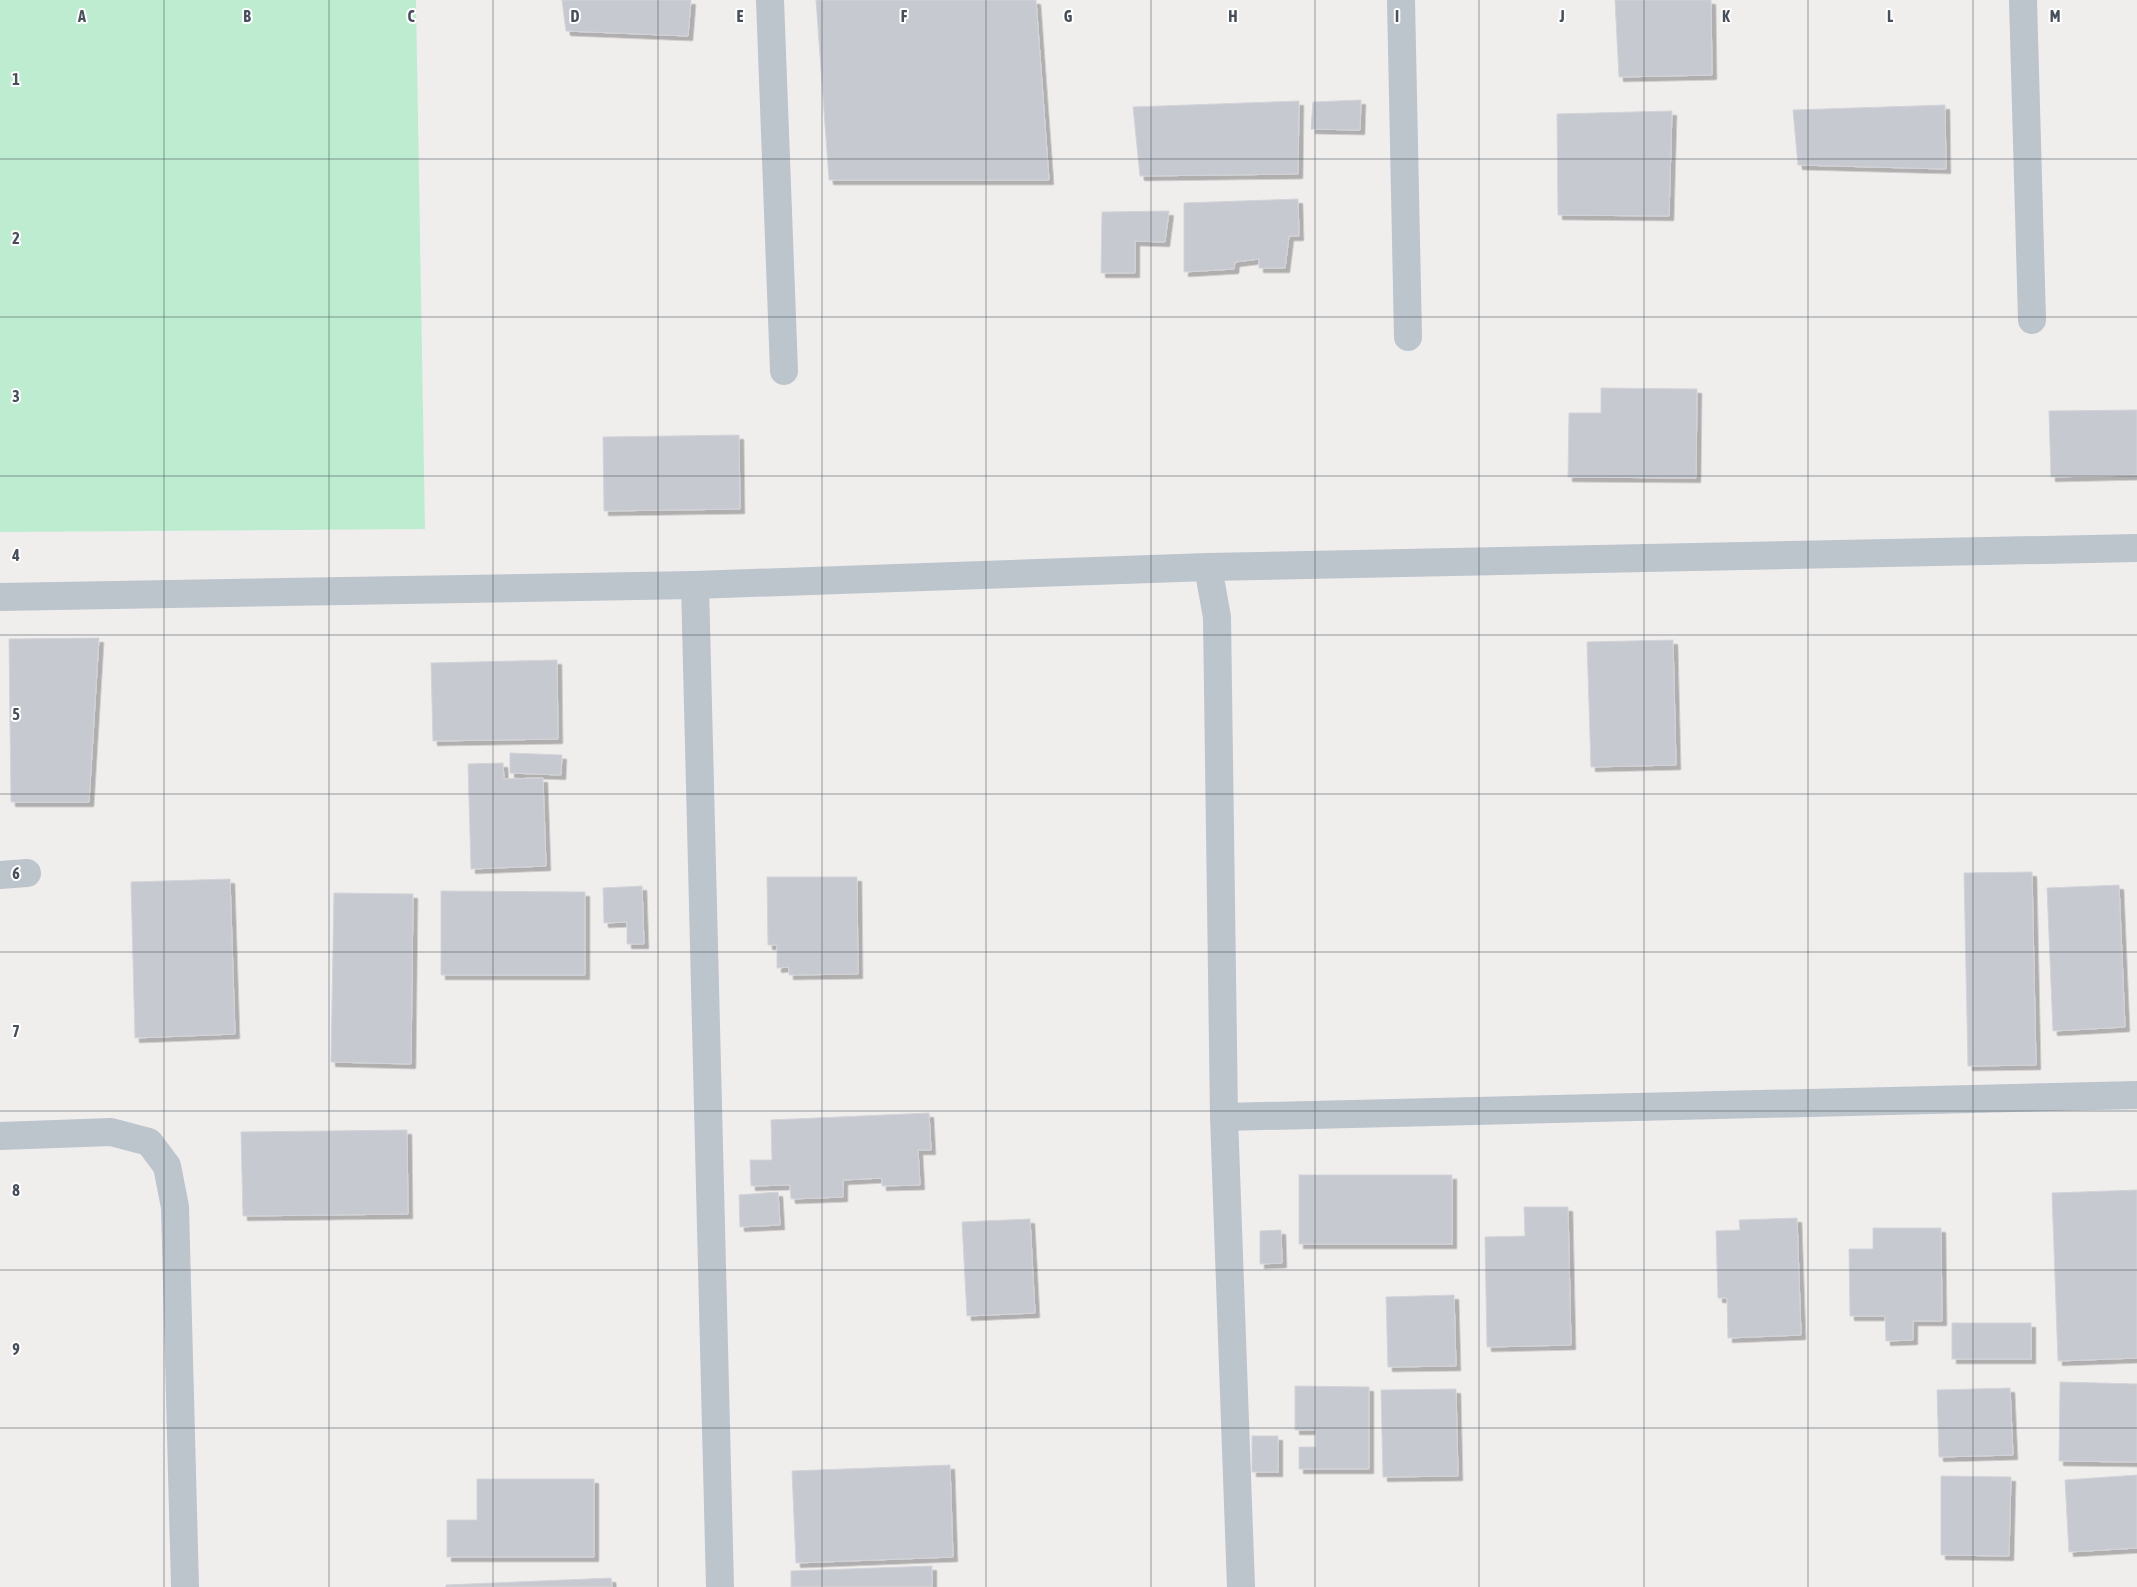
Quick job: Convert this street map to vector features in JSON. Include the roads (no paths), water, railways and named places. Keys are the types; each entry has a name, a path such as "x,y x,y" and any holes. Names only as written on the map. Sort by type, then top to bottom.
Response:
{"street":[{"path":"770,0 784,371"},
{"path":"1401,0 1408,337"},
{"path":"2023,0 2032,320"},
{"path":"0,597 695,585 1208,567 2137,548"},
{"path":"1208,567 1217,617 1224,1117 1241,1587"},
{"path":"695,585 720,1587"},
{"path":"0,875 27,873"},
{"path":"1224,1117 2137,1095"},
{"path":"0,1136 111,1132 149,1142 167,1166 175,1207 185,1587"}]}
